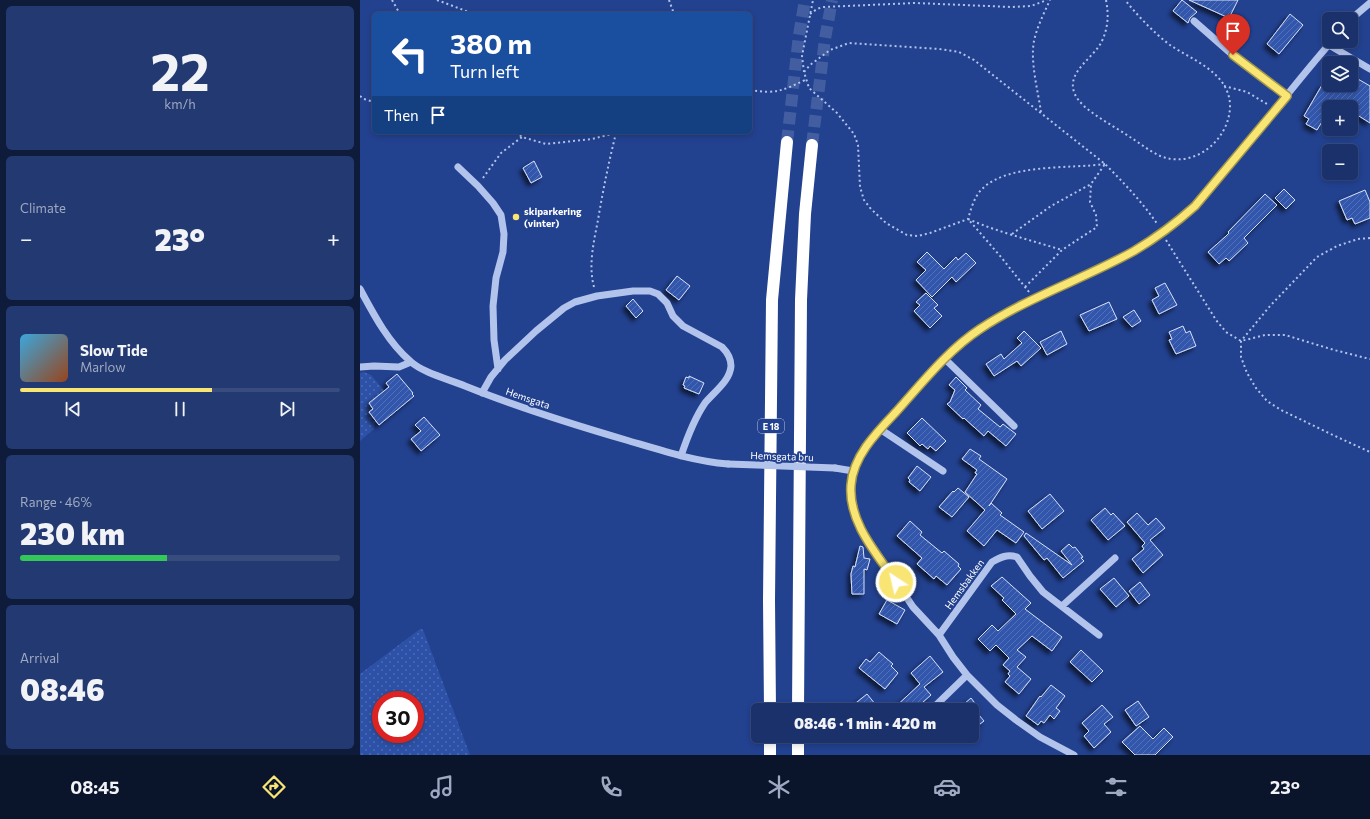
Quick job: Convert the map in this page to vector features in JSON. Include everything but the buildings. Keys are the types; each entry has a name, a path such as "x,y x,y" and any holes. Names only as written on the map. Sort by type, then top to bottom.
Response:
{"highway":[{"name":"E 18","path":"770,703 769,600 772,300 787,142"},
{"path":"798,703 801,300 805,214 812,145"},
{"path":"770,743 770,755"},
{"path":"798,743 798,755"}],"street":[{"path":"1358,13 1370,3"},
{"path":"1194,21 1243,64 1287,96"},
{"path":"1074,755 1040,737 998,705 967,675 939,635 913,607 861,529 852,501 851,486 854,471 863,451 880,429 945,359 980,329 1010,311 1133,251 1156,237 1195,206 1326,48"},
{"path":"1338,48 1370,69"},
{"path":"458,167 478,186 501,215 504,234 504,252 496,278 493,306 494,340 498,369"},
{"name":"Hemsgata","path":"360,289 374,316 393,343 411,362 428,371 482,393 566,422 681,456 706,462 728,464"},
{"path":"482,393 491,377 505,360 564,308 575,302 596,296 633,291 650,291 658,294 666,303 673,316 684,326 722,347 727,352 730,359 731,366 728,377 706,403 695,420 681,456"},
{"path":"945,359 1014,426"},
{"path":"360,367 399,367 411,362"},
{"path":"880,429 942,472"},
{"name":"Hemsgata bru","path":"728,464 835,468 854,471"},
{"name":"Hemsbakken","path":"939,635 992,562 1009,555 1017,557 1043,592 1099,635"},
{"path":"1062,606 1115,558"},
{"path":"938,703 967,675"}],"path":[{"path":"392,0 399,12"},
{"path":"437,0 469,12"},
{"path":"669,0 673,12"},
{"path":"812,0 802,56 805,80 809,88 838,113 854,134 858,145 860,187 864,200 871,210 886,223 907,235 918,236 968,219 995,230 1062,250"},
{"path":"810,14 823,7 915,3 1011,7 1031,6 1047,0"},
{"path":"1041,114 1034,62 1034,42 1038,27 1050,0"},
{"path":"1106,0 1108,13 1106,30 1101,43 1077,72 1073,82 1074,91 1078,100 1097,116 1159,155 1170,159 1184,160 1196,157 1206,151 1224,130 1230,105 1229,96 1215,74 1170,44 1148,26 1125,0"},
{"path":"804,72 810,65 830,50 849,43 940,49 959,52 974,60 1105,164 1148,210 1159,227"},
{"path":"752,90 768,92 784,90 805,80"},
{"path":"1224,86 1247,92 1276,110"},
{"path":"360,96 372,101"},
{"path":"518,134 522,137 546,144 592,139 610,134"},
{"path":"596,296 591,277 593,247 608,167 616,134"},
{"path":"478,186 501,153 522,137"},
{"path":"968,219 974,202 982,189 994,180 1011,174 1032,170 1105,164"},
{"path":"1012,234 1051,206 1091,184 1105,164"},
{"path":"1025,287 1062,250 1097,227 1096,215 1090,202 1091,184"},
{"path":"968,219 1034,299"},
{"path":"1164,237 1216,320 1226,332 1241,341 1265,335 1285,334 1334,350 1370,359"},
{"path":"1370,238 1358,239 1337,246 1317,257 1270,306 1241,341 1241,357 1247,373 1256,388 1267,401 1301,420 1370,452"}],"shaded area":[{"path":"364,372 371,375 384,390 369,403 373,409 369,412 376,420 374,429 360,441 360,373"},
{"path":"422,629 470,755 360,755 360,674"}],"tunnel":[{"path":"787,142 799,35 805,0"},
{"path":"812,145 825,39 832,0"}],"place":[{"name":"skiparkering (vinter)","path":"516,217"}],"route":[{"path":"896,582 861,529 852,501 851,486 854,471 863,451 880,429 945,359 980,329 1010,311 1101,268 1133,251 1156,237 1195,206 1287,96 1233,55"}]}
